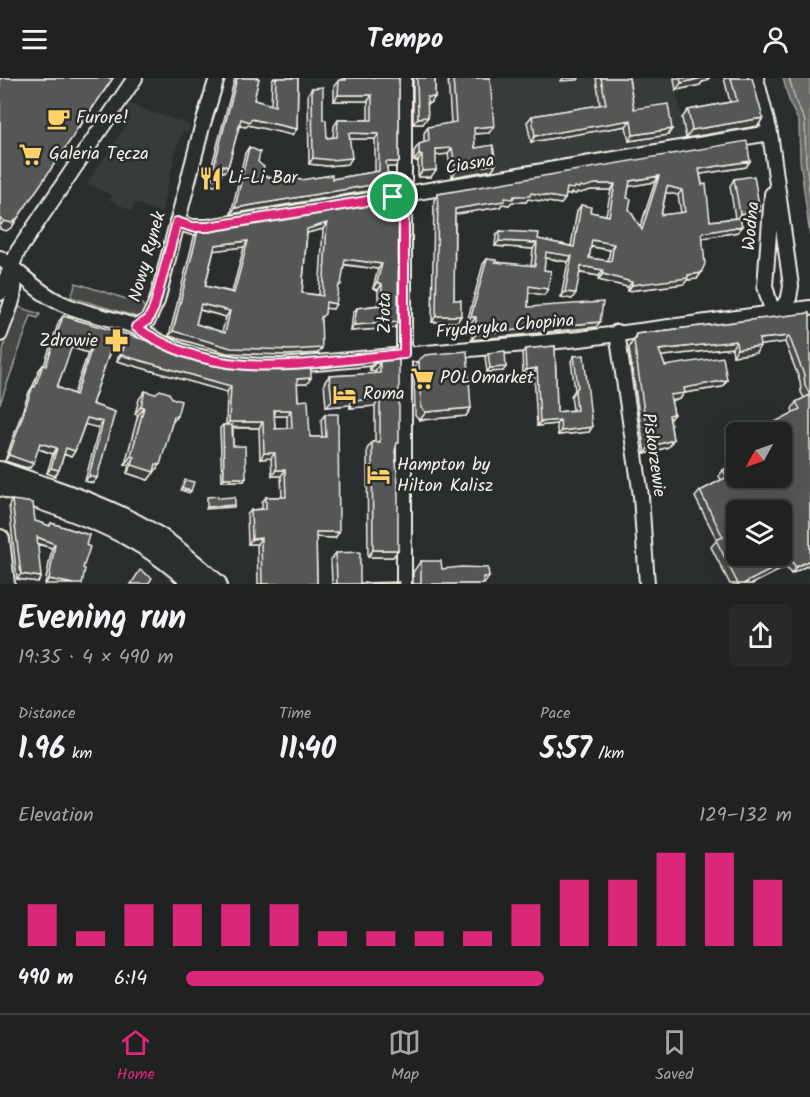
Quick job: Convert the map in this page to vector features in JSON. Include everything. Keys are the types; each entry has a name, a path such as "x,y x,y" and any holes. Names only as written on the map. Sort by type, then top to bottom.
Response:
{"main road":[{"path":"0,471 92,504 128,520 172,547 217,584"},
{"path":"0,486 96,521 122,533 163,558 194,584"},
{"path":"0,538 5,584"}],"street":[{"path":"0,293 5,262 24,242 135,78"},
{"name":"Nowy Rynek","path":"5,262 63,304 136,327 148,320 154,308 217,78"},
{"name":"Złota","path":"404,78 404,584"},
{"name":"Wodna","path":"756,78 770,133 791,286"},
{"name":"Ciasna","path":"177,222 192,227 208,227 770,133"},
{"name":"Wodna","path":"765,286 774,168"},
{"path":"0,334 14,299 15,282 5,262"},
{"path":"765,286 770,304 778,313 789,298 791,286"},
{"path":"741,317 757,301 765,286"},
{"path":"791,286 799,300 810,308"},
{"path":"14,299 27,292 41,290"},
{"name":"Fryderyka Chopina","path":"136,327 172,348 217,361 240,366 283,366 580,339 617,332 810,308"},
{"name":"Piskorzewie","path":"617,332 641,496 647,584"}],"shaded area":[{"path":"484,78 673,78 687,139 492,172"},
{"path":"126,103 190,125 188,132 183,131 177,146 161,213 135,203 132,211 110,200 112,196 87,183 131,118 122,112"},
{"path":"76,283 142,304 145,308 143,314 137,317 71,297"},
{"path":"19,307 40,314 38,318 31,316 0,404 2,354 8,330"}],"water":[{"path":"783,78 810,78 810,236 800,160 799,122 790,104"}],"building":[{"name":"Galeria Tęcza","path":"0,78 113,78 84,120 83,118 17,219 12,223 0,218"},
{"path":"237,78 259,78 254,100 275,106 276,78 298,78 297,129 241,119 228,167 223,165 220,180 211,178"},
{"path":"346,78 399,78 399,162 386,162 389,182 235,208 249,147 260,152 258,162 264,167 262,175 283,181 284,176 301,180 332,175 332,179 379,171 379,134 349,133 352,158 331,160 313,158 312,88 323,87 323,120 326,120 327,138 337,137 338,120 372,120 372,95 338,95 339,80 346,80"},
{"path":"417,78 435,78 435,97 427,97 428,117 418,118"},
{"path":"453,78 490,78 494,126 474,128 475,148 493,145 496,164 456,171 452,148 436,149 436,170 422,171 419,144 429,141 428,127 456,122"},
{"path":"601,78 629,78 634,109 668,104 672,129 633,135 631,120 535,136 532,116 606,104"},
{"path":"680,78 702,78 681,83"},
{"path":"731,78 752,78 763,118 692,130 688,110 737,101"},
{"path":"747,141 750,161 699,169 702,185 706,184 710,221 740,218 742,226 702,233 705,264 701,273 688,275 688,278 632,285 632,282 603,274 603,270 581,266 576,293 565,292 572,256 546,252 544,270 551,271 548,289 529,286 528,307 603,302 600,322 476,334 476,317 471,317 487,259 496,260 495,262 535,266 537,243 499,241 500,231 539,233 538,239 574,247 581,205 591,207 590,212 609,216 615,184 567,188 565,199 531,193 530,196 514,196 513,199 505,198 504,201 455,209 454,300 461,300 461,316 436,316 438,194","holes":["659,176 642,230 629,209 631,199 627,198 630,181","667,186 682,190 685,212 661,215","592,240 614,244 611,261 589,258"]},
{"path":"754,176 760,211 740,214 734,179"},
{"path":"399,199 398,322 354,325 357,308 382,303 382,284 377,282 382,264 345,259 336,304 326,302 325,314 321,317 322,348 291,350 231,348 173,331 198,231","holes":["327,223 323,296 302,293 307,229","248,241 234,293 205,286 215,245","201,304 230,311 225,333 196,324"]},
{"path":"809,313 810,395 789,336 759,339 760,346 737,349 736,341 659,350 665,366 723,357 727,380 684,388 685,393 670,395 674,414 669,415 673,440 649,447 634,341 636,334"},
{"path":"63,316 223,365 246,369 311,367 311,378 297,379 298,401 308,400 310,437 326,437 325,414 338,414 339,532 316,532 317,584 262,584 261,538 252,539 251,510 266,509 266,497 286,497 285,470 276,470 275,453 264,453 263,422 229,422 231,386 121,355 124,345 113,342 92,404 115,412 97,478 89,476 103,422 87,418 75,451 66,448 59,470 51,468 57,448 40,443 34,462 31,461 31,463 9,455 33,386 35,387 43,365 46,366","holes":["74,341 92,347 76,395 57,387","274,410 291,410 292,428 275,429"]},
{"path":"555,346 557,412 577,410 575,391 578,387 574,356 584,355 592,427 561,431 560,420 540,422 537,368 526,370 525,349"},
{"path":"467,351 471,408 426,412 421,408 419,360 425,355"},
{"path":"505,351 506,367 490,368 488,353"},
{"name":"Hampton by Hilton Kalisz","path":"399,358 399,443 395,451 398,484 398,550 373,550 372,442 380,442 380,398 355,401 355,397 332,400 329,376 380,373 380,363 375,363 375,360"},
{"path":"160,390 181,401 177,416 174,416 160,465 156,464 154,472 132,465 134,457 131,456 144,407 141,406 145,391 155,394"},
{"path":"810,395 810,560 796,567 792,562 792,500 726,500 726,560 716,540 723,537 700,491 726,478 726,488 792,488 792,422 775,422 800,409 796,402"},
{"path":"223,425 232,425 233,446 245,446 246,478 224,478"},
{"path":"185,480 194,482 191,491 182,488"},
{"path":"218,496 218,498 235,497 235,505 207,507 207,497"},
{"path":"12,500 33,503 35,521 50,526 51,523 89,535 86,545 90,547 83,568 85,569 82,584 49,579 55,544 37,537 41,577 21,574"},
{"path":"360,552 360,583 399,582 399,584 337,584 336,553"},
{"path":"421,561 441,561 442,569 488,568 489,577 483,577 483,584 421,584"},
{"path":"729,566 778,566 743,584 738,584"},
{"path":"140,570 152,578 148,584 131,584"}],"place":[{"name":"Furore!","path":"58,118"},
{"name":"Galeria Tęcza","path":"31,154"},
{"name":"Li-Li Bar","path":"210,178"},
{"name":"Zdrowie","path":"116,341"},
{"name":"POLOmarket","path":"422,378"},
{"name":"Roma","path":"345,394"},
{"name":"Hampton by Hilton Kalisz","path":"379,475"}],"route":[{"path":"404,195 404,354 283,366 240,366 172,348 136,327 148,320 154,308 177,222 192,227 208,227 393,197 404,195"}]}
